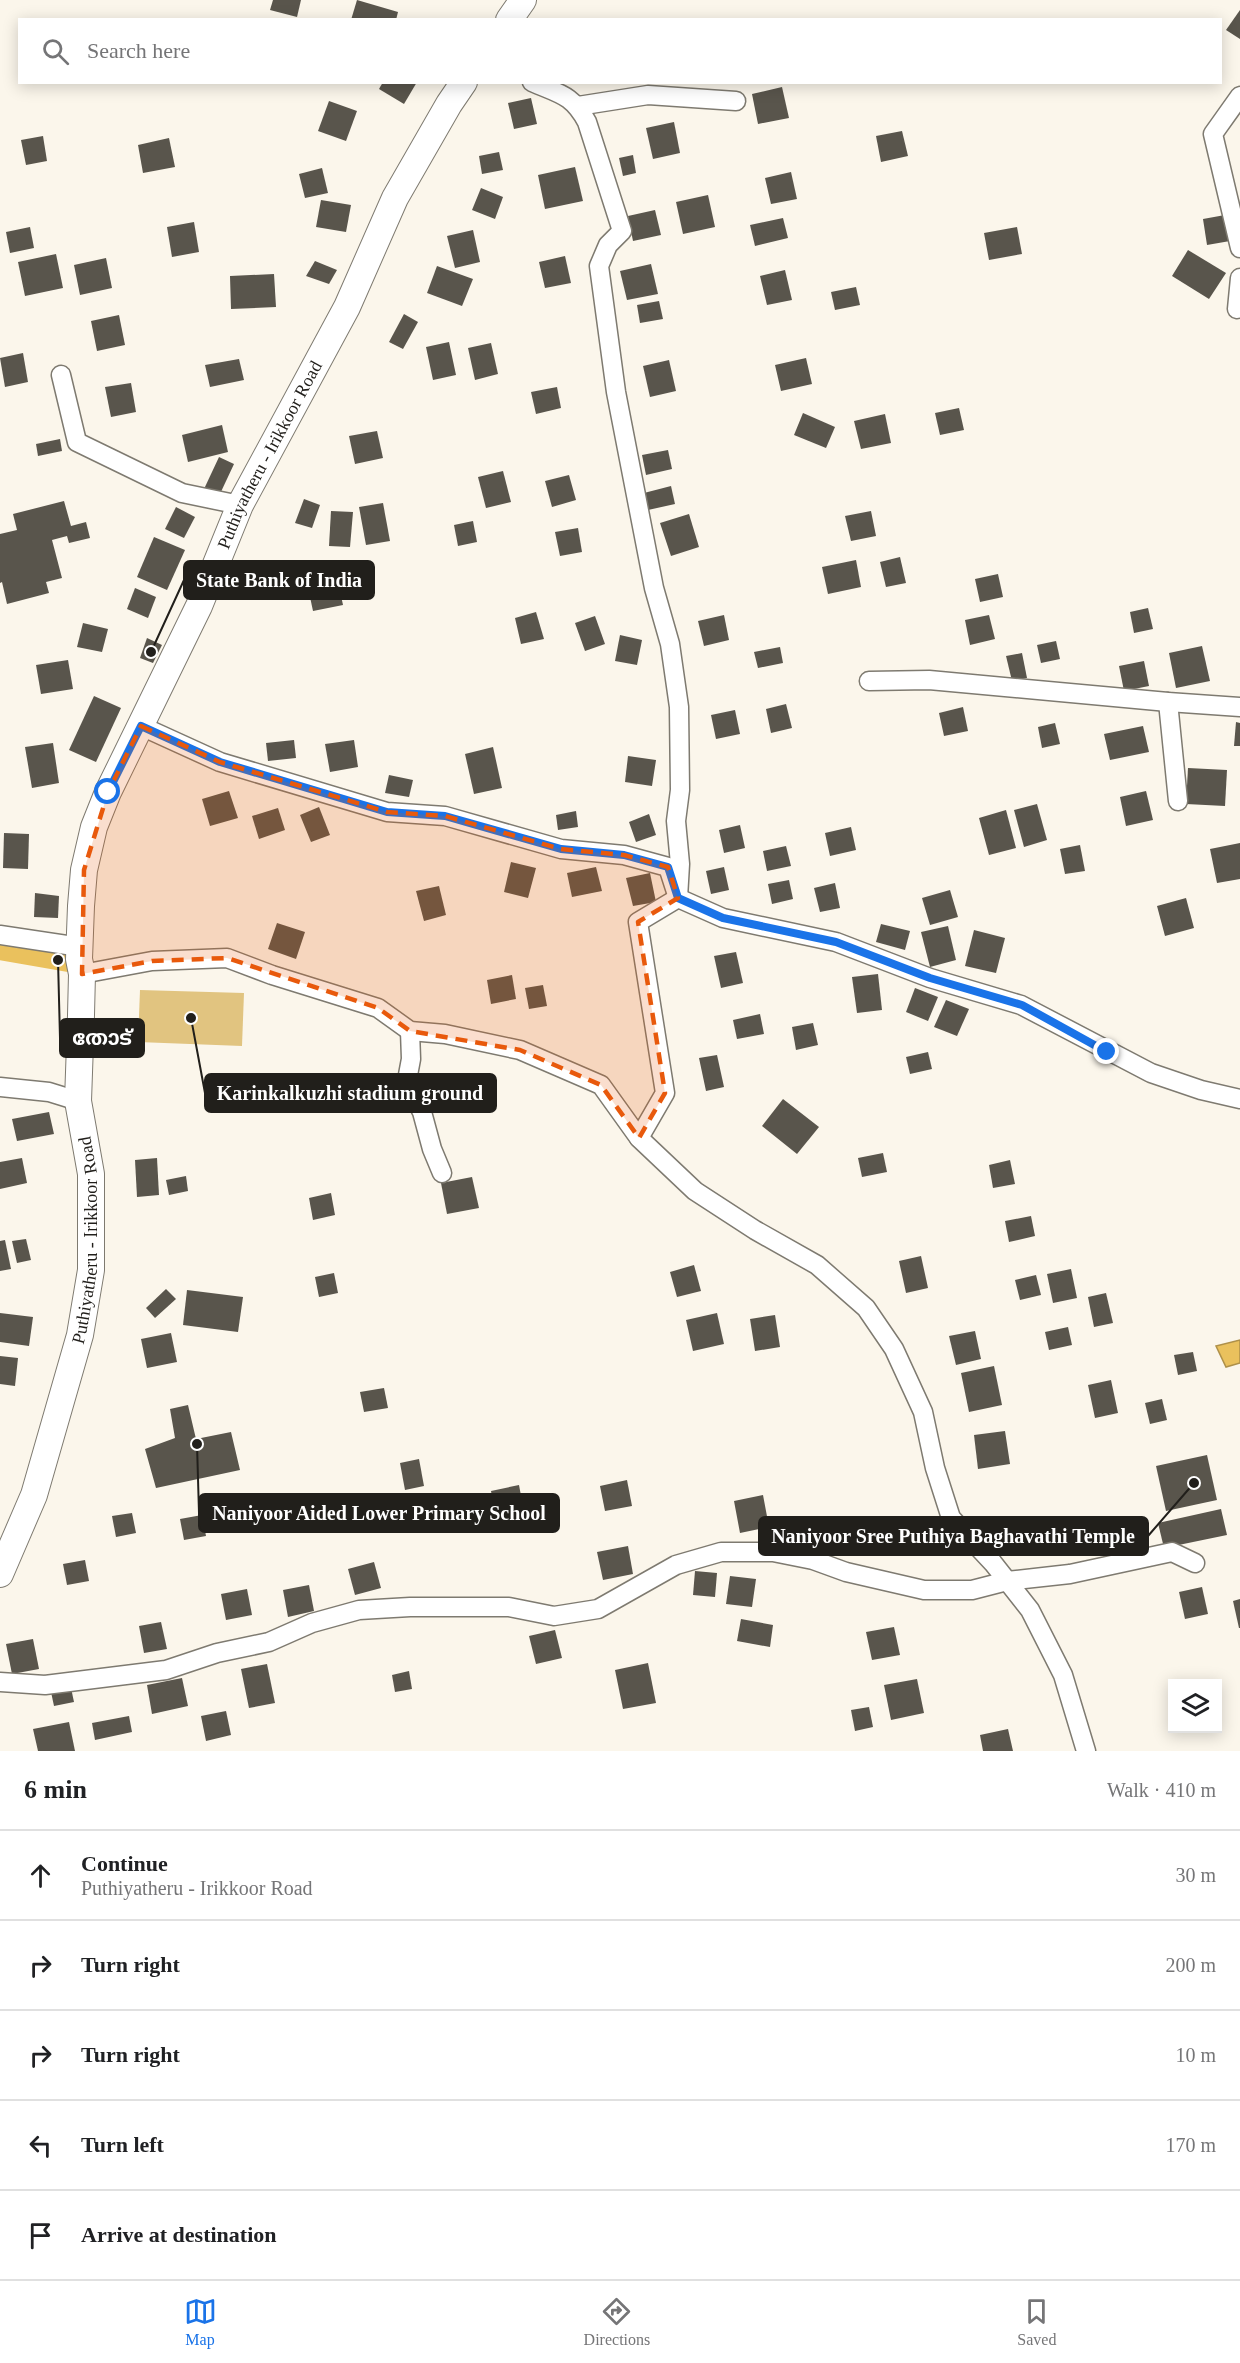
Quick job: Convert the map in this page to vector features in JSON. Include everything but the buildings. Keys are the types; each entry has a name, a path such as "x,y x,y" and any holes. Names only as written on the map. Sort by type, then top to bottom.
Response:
{"main road":[{"name":"Puthiyatheru - Irikkoor Road","path":"0,1574 34,1495 80,1335 91,1270 91,1174 78,1101 82,974 80,947 84,870 94,827 108,792 199,606 240,505 347,307 395,198 463,84"}],"street":[{"path":"537,84 570,98 578,106 586,122 622,231 608,244 599,266 617,402 654,588 670,644 679,707 680,790 676,821 680,864 678,898"},
{"path":"578,106 648,95 736,100"},
{"path":"1240,96 1213,135 1240,248"},
{"path":"1237,309 1240,278"},
{"path":"61,375 77,442 183,493 240,505"},
{"path":"869,681 929,680 1168,702 1240,706"},
{"path":"1168,702 1178,801"},
{"path":"141,726 220,762 387,812 445,816 561,849 624,855 668,867 678,898 723,918 836,942 930,978 1022,1005 1150,1073 1201,1090 1240,1099"},
{"path":"639,1138 665,1093 638,922 678,898"},
{"path":"0,935 80,947"},
{"path":"82,974 152,961 227,958 272,975 378,1008 410,1031 446,1034 519,1050 601,1085 639,1138 695,1191 755,1230 817,1265 866,1308 894,1349 923,1412 935,1468 951,1518 993,1563 1030,1610 1063,1676 1086,1751"},
{"path":"410,1031 411,1059 408,1076 411,1090 422,1112 432,1149 442,1173"},
{"path":"0,1087 49,1092 78,1101"},
{"path":"0,1682 45,1685 166,1670 217,1653 269,1642 312,1623 359,1610 411,1607 509,1607 554,1616 598,1609 676,1565 721,1552 773,1552 813,1560 846,1572 924,1590 972,1590 1007,1581 1070,1574 1172,1552 1195,1563"}],"highlighted area":[{"path":"141,726 220,762 387,812 445,816 561,849 624,855 668,867 678,898 638,922 665,1093 639,1138 601,1085 520,1050 410,1031 378,1008 227,958 152,961 82,974 84,870 108,792"}],"shaded area":[{"path":"140,990 244,993 242,1046 138,1042"},
{"path":"1240,1340 1240,1363 1226,1367 1216,1346"}],"waterway":[{"path":"0,950 68,962"}],"place":[{"name":"State Bank of India","path":"151,652"},
{"name":"തോട്","path":"58,960"},
{"name":"Karinkalkuzhi stadium ground","path":"191,1018"},
{"name":"Naniyoor Aided Lower Primary School","path":"197,1444"},
{"name":"Naniyoor Sree Puthiya Baghavathi Temple","path":"1194,1483"}],"route":[{"path":"108,792 141,726 220,762 387,812 445,816 526,841 561,849 624,855 668,867 678,898 723,918 836,942 881,957 930,978 1022,1005 1107,1052"}]}
